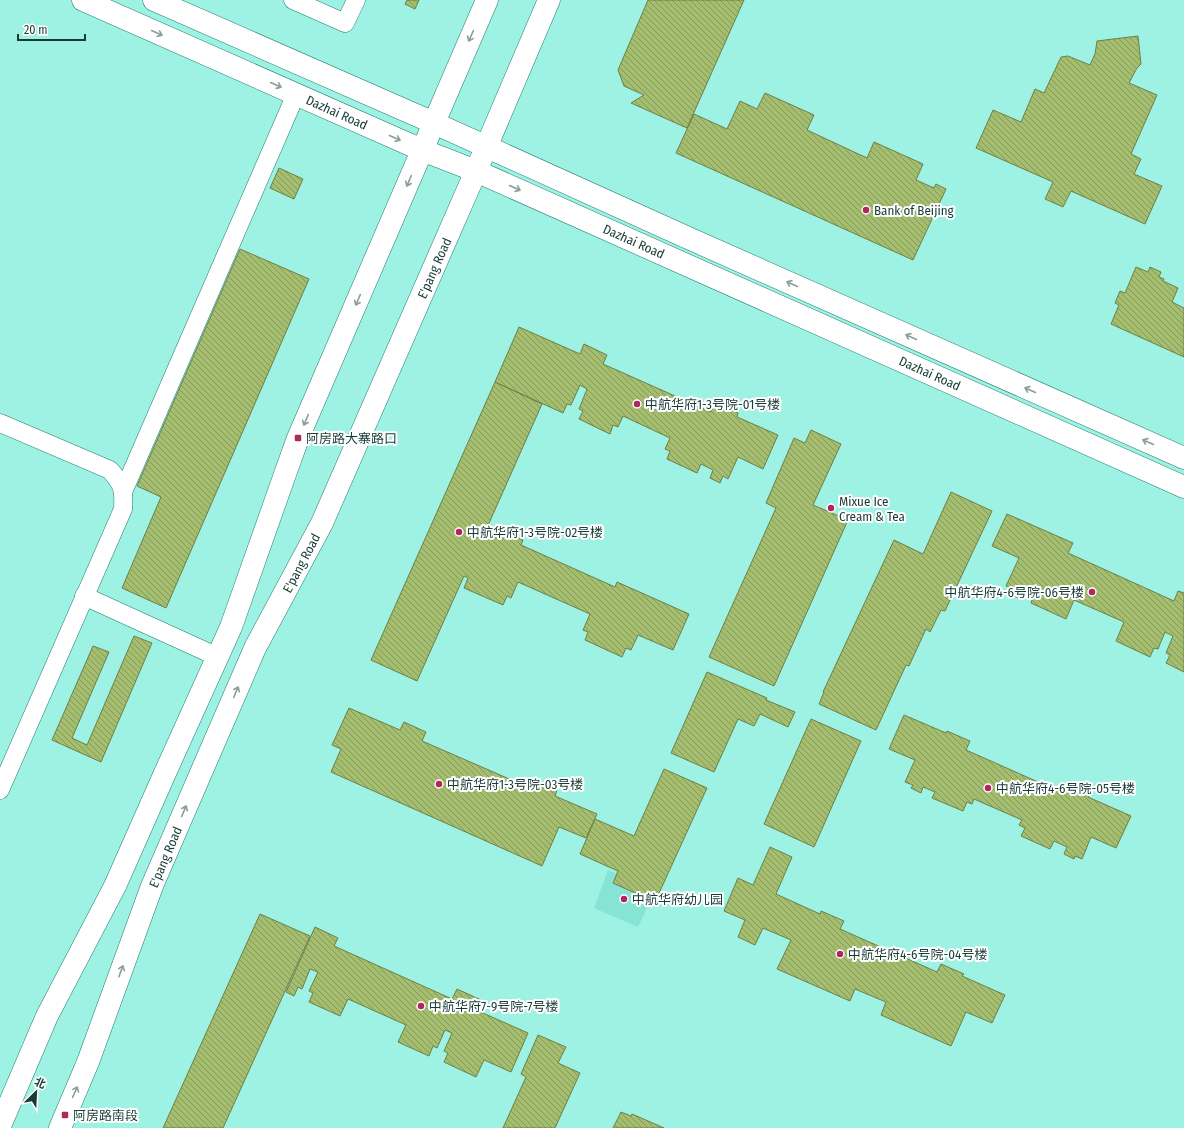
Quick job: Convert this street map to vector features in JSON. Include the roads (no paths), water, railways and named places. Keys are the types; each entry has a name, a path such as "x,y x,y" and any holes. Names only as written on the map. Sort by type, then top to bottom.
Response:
{"main road":[{"name":"Dazhai Road","path":"83,0 422,150 476,171 1184,487"},
{"name":"Dazhai Road","path":"154,0 434,123 686,237 1184,458"},
{"path":"0,1126 47,1016 115,886 231,628 298,438 487,0"},
{"name":"E'pang Road","path":"60,1128 88,1062 152,886 252,655 322,523 549,0"}],"street":[{"path":"293,0 346,23 356,0"},
{"path":"123,492 296,94"},
{"path":"0,423 110,470 119,481 123,492 123,509 0,790"},
{"path":"84,596 218,657"}],"place":[{"name":"Bank of Beijing","path":"866,210"},
{"name":"中航华府1-3号院-01号楼","path":"637,404"},
{"name":"阿房路大寨路口","path":"298,438"},
{"name":"Mixue Ice Cream & Tea","path":"831,508"},
{"name":"中航华府1-3号院-02号楼","path":"459,532"},
{"name":"中航华府4-6号院-06号楼","path":"1092,592"},
{"name":"中航华府1-3号院-03号楼","path":"439,784"},
{"name":"中航华府4-6号院-05号楼","path":"988,788"},
{"name":"中航华府幼儿园","path":"624,899"},
{"name":"中航华府4-6号院-04号楼","path":"840,954"},
{"name":"中航华府7-9号院-7号楼","path":"421,1006"},
{"name":"阿房路南段","path":"65,1115"}]}
